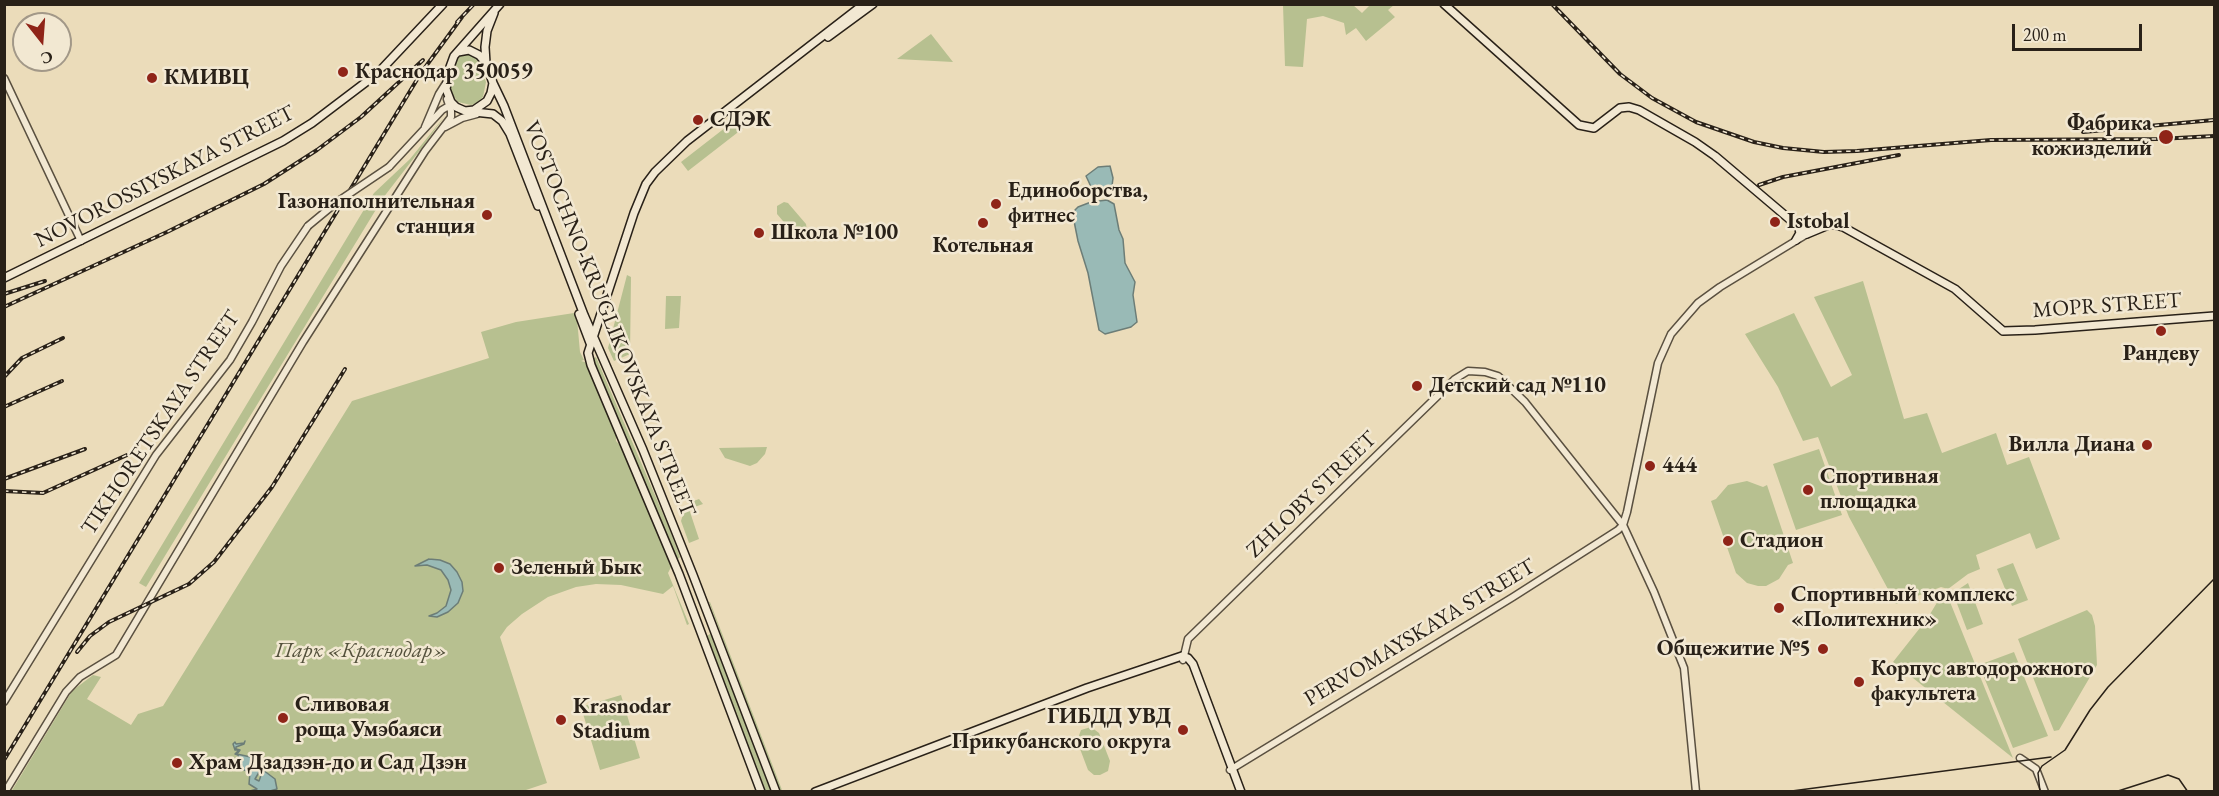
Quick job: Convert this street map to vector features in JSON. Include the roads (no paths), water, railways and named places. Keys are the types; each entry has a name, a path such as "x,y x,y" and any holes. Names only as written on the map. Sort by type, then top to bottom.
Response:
{"main road":[{"name":"NOVOROSSIYSKAYA STREET","path":"4,278 283,141 312,123 378,73 443,4"},
{"path":"485,112 465,111 453,107 446,86 451,61 501,4"},
{"path":"465,111 474,110 484,104 490,96 493,83 486,63 485,47 487,31 493,15 501,4"},
{"path":"594,341 634,213 646,184 654,172 687,141 864,4"},
{"path":"594,341 639,212 650,186 662,168 873,4"},
{"path":"1446,4 1579,122 1592,125 1617,106 1630,104 1638,106 1712,150 1798,233 1812,230"},
{"path":"458,52 473,51 486,63"},
{"name":"VOSTOCHNO-KRUGLIKOVSKAYA STREET","path":"493,83 504,106 594,341 588,353 588,359 679,574 761,792"},
{"name":"VOSTOCHNO-KRUGLIKOVSKAYA STREET","path":"485,112 498,117 510,134 594,341 643,450 776,792"},
{"name":"MOPR STREET","path":"1812,230 1831,224 1843,227 1941,280 1961,294 2003,331 2214,316"},
{"path":"584,315 593,320 599,319 600,316"},
{"path":"673,561 681,563 685,556"},
{"path":"679,574 683,568 691,570"},
{"path":"698,627 705,630 711,622"},
{"path":"704,641 706,633 717,636"},
{"path":"815,792 1175,656 1191,661 1239,792"},
{"path":"823,792 1180,659"}],"street":[{"path":"4,78 81,241"},
{"name":"TIKHORETSKAYA STREET","path":"420,136 433,112 439,94 446,86"},
{"path":"5,792 66,692 80,677 116,655 303,342 425,151 443,129 453,107"},
{"name":"TIKHORETSKAYA STREET","path":"4,702 156,455 230,360 281,266 308,226 337,202 389,167 442,110 453,107"},
{"path":"443,129 465,111"},
{"path":"443,129 462,118 485,112"},
{"path":"1696,792 1684,668 1654,592 1623,525 1653,380 1668,339 1698,303 1798,233 1812,230"},
{"name":"ZHLOBY STREET","path":"1180,659 1188,639 1205,622 1455,379 1468,371 1476,370 1498,376 1514,390 1623,525"},
{"name":"PERVOMAYSKAYA STREET","path":"1230,767 1576,558 1623,525"},
{"path":"2020,758 2036,769 2041,776 2045,792"}],"water":[{"path":"1110,166 1112,186 1093,191 1086,176 1098,167"},
{"path":"1107,200 1114,204 1123,239 1125,263 1135,282 1133,295 1137,322 1131,327 1105,334 1099,330 1088,273 1073,216 1078,207 1091,202"},
{"path":"429,559 450,564 462,582 463,591 458,603 448,612 437,617 429,616 446,606 451,590 441,570 427,565 415,566"},
{"path":"245,741 244,744 236,747 240,750 237,754 255,758 257,762 260,762 261,769 255,779 259,781 263,770 275,779 277,789 250,791 257,789 249,784 250,772 241,769 238,755 235,754 239,750 235,750 233,744"}],"tram line":[{"path":"2040,792 2038,773 2042,766 2065,750 2090,710 2108,687 2214,579"},
{"path":"1784,792 2051,757"},
{"path":"2115,792 2168,775 2179,779 2188,792"}],"railway":[{"path":"457,22 474,4"},
{"path":"1552,4 1620,74 1652,98 1696,122 1754,142 1783,148 1824,152 1991,140 2159,139 2214,136"},
{"path":"4,760 421,73 462,17"},
{"path":"4,307 167,232 264,184 317,150 361,117 423,60"},
{"path":"2083,132 2214,120"},
{"path":"1759,185 1783,177 1899,155"},
{"path":"4,294 45,281"},
{"path":"4,377 22,358 63,338"},
{"path":"77,652 90,636 109,622 189,584 214,562 272,487 345,369"},
{"path":"4,407 62,381"},
{"path":"4,479 85,449"},
{"path":"4,491 43,493 127,455"}],"place":[{"name":"Краснодар 350059","path":"343,72"},
{"name":"КМИВЦ","path":"152,78"},
{"name":"СДЭК","path":"698,120"},
{"name":"Фабрика кожизделий","path":"2166,137"},
{"name":"Единоборства, фитнес","path":"996,204"},
{"name":"Газонаполнительная станция","path":"487,215"},
{"name":"Istobal","path":"1775,222"},
{"name":"Котельная","path":"983,223"},
{"name":"Школа №100","path":"759,233"},
{"name":"Рандеву","path":"2161,331"},
{"name":"Детский сад №110","path":"1417,386"},
{"name":"Вилла Диана","path":"2147,445"},
{"name":"444","path":"1650,466"},
{"name":"Спортивная площадка","path":"1808,490"},
{"name":"Стадион","path":"1728,541"},
{"name":"Зеленый Бык","path":"499,568"},
{"name":"Спортивный комплекс «Политехник»","path":"1779,608"},
{"name":"Общежитие №5","path":"1823,649"},
{"name":"Корпус автодорожного факультета","path":"1859,682"},
{"name":"Сливовая роща Умэбаяси","path":"283,718"},
{"name":"Krasnodar Stadium","path":"561,720"},
{"name":"ГИБДД УВД Прикубанского округа","path":"1183,730"},
{"name":"Храм Дзадзэн-до и Сад Дзэн","path":"177,763"}],"park label":[{"name":"Парк «Краснодар»","path":"361,651"}]}
